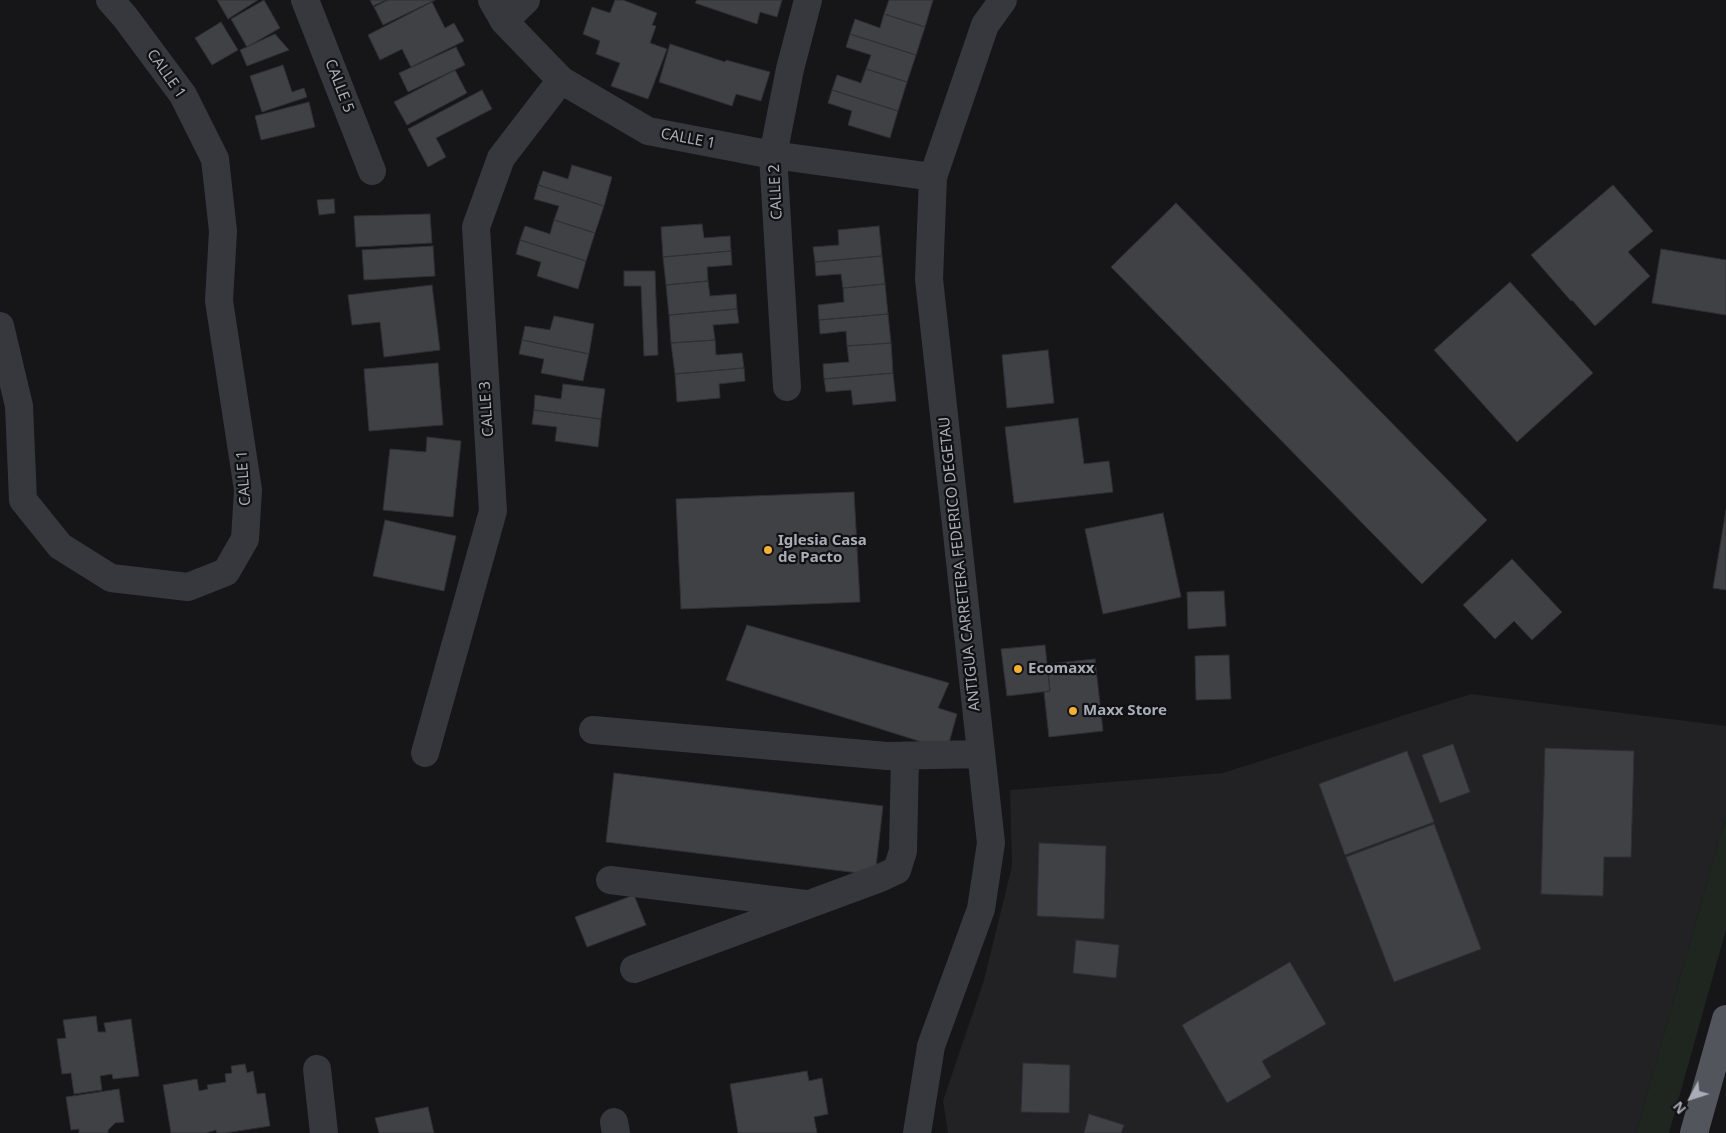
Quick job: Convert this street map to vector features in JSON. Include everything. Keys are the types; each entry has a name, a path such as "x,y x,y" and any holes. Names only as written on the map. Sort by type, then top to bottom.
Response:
{"main road":[{"path":"1694,1133 1726,1019"}],"street":[{"name":"CALLE 1","path":"0,326 19,406 23,500 60,546 111,578 188,587 226,572 245,539 248,490 219,301 223,231 215,160 183,95 125,17 110,0"},
{"name":"CALLE 5","path":"305,0 372,171"},
{"path":"498,11 526,0"},
{"name":"CALLE 2","path":"787,387 773,155 790,69 808,0"},
{"name":"ANTIGUA CARRETERA FEDERICO DEGETAU","path":"917,1133 931,1046 981,909 990,843 929,279 932,177 985,25 1003,0"},
{"name":"CALLE 1","path":"498,11 561,80 648,131 773,155 932,177"},
{"name":"CALLE 3","path":"425,753 493,511 476,227 501,158 561,80"},
{"path":"592,730 887,756 981,754"},
{"path":"634,969 880,878 896,870 904,851 905,756"},
{"path":"610,880 808,904"},
{"path":"316,1069 324,1133"}],"shaded area":[{"path":"1471,694 1726,726 1726,815 1636,1133 948,1133 943,1101 984,980 1012,866 1010,790 1223,773"},
{"path":"1726,815 1726,930 1669,1133 1636,1133"}],"building":[{"path":"217,0 258,0 228,19"},
{"path":"264,0 280,28 247,47 231,19"},
{"path":"370,0 386,0 373,6"},
{"path":"388,0 435,0 383,25 374,7"},
{"path":"615,0 623,0 657,13 652,25 656,26 650,43 667,49 648,99 611,86 620,63 596,54 600,41 583,34 592,7 610,13"},
{"path":"697,0 782,0 777,17 760,12 757,24 695,3"},
{"path":"889,0 933,0 925,27 884,14"},
{"path":"432,2 445,28 454,23 464,41 411,67 402,49 380,60 368,35"},
{"path":"884,14 925,27 916,55 850,34 855,19 880,28"},
{"path":"221,22 238,50 212,65 195,38"},
{"path":"275,34 289,50 247,66 240,50"},
{"path":"850,34 916,55 907,82 866,69 871,55 846,47"},
{"path":"670,44 725,62 726,60 770,72 761,101 736,94 732,106 659,82"},
{"path":"456,47 465,65 408,92 399,73"},
{"path":"283,65 292,92 304,88 307,97 262,112 250,76"},
{"path":"866,69 907,82 898,111 832,90 837,75 861,83"},
{"path":"455,70 467,93 407,125 394,102"},
{"path":"482,90 492,109 436,138 446,157 428,167 408,129"},
{"path":"832,90 898,111 890,138 848,125 852,111 828,103"},
{"path":"309,102 315,127 261,140 255,116"},
{"path":"572,165 612,177 604,206 538,185 543,171 568,179"},
{"path":"538,185 604,206 595,233 554,220 559,206 534,199"},
{"path":"1613,185 1653,231 1628,252 1650,276 1595,326 1531,255"},
{"path":"334,199 335,213 319,215 317,200"},
{"path":"1176,203 1487,520 1422,584 1111,267"},
{"path":"430,214 432,243 356,247 354,216"},
{"path":"554,220 595,233 586,261 520,240 525,226 550,234"},
{"path":"702,224 704,238 730,236 731,251 663,257 661,227"},
{"path":"879,226 882,256 815,262 813,247 839,245 838,230"},
{"path":"520,240 586,261 578,289 537,276 541,262 516,254"},
{"path":"433,246 435,276 364,280 362,250"},
{"path":"1661,249 1726,260 1726,315 1652,303"},
{"path":"731,251 732,265 707,267 708,281 666,285 663,257"},
{"path":"882,256 885,284 843,288 841,274 816,276 815,262"},
{"path":"624,271 655,271 658,355 644,356 641,286 624,286"},
{"path":"708,281 710,296 736,294 737,309 669,315 666,285"},
{"path":"1510,282 1593,373 1517,442 1434,350"},
{"path":"885,284 888,314 819,320 818,305 844,302 843,288"},
{"path":"432,285 440,350 384,357 380,322 352,325 348,295"},
{"path":"737,309 739,323 713,325 715,340 671,343 669,315"},
{"path":"888,314 891,343 847,346 846,331 820,334 819,320"},
{"path":"554,316 594,324 589,354 522,340 525,326 550,330"},
{"path":"522,340 589,354 583,381 541,373 544,359 519,354"},
{"path":"715,340 716,355 742,353 744,368 675,374 671,343"},
{"path":"891,343 893,373 824,379 823,364 849,362 847,346"},
{"path":"1048,350 1054,403 1007,408 1002,355"},
{"path":"438,363 443,425 369,431 364,369"},
{"path":"744,368 745,381 719,384 720,398 677,402 675,374"},
{"path":"893,373 896,401 853,405 851,390 826,392 824,379"},
{"path":"563,384 605,389 601,419 534,410 535,395 561,399"},
{"path":"534,410 601,419 598,447 555,441 557,427 532,424"},
{"path":"1078,418 1084,464 1109,461 1113,492 1014,503 1005,427"},
{"path":"427,437 461,441 453,517 383,510 390,449 426,452"},
{"name":"Iglesia Casa de Pacto","path":"854,492 860,602 681,609 676,499"},
{"path":"1726,510 1726,590 1713,588"},
{"path":"1163,513 1181,597 1103,614 1085,529"},
{"path":"385,520 456,536 444,591 373,576"},
{"path":"1512,559 1562,612 1532,640 1514,621 1495,639 1463,605"},
{"path":"1224,591 1226,626 1188,629 1187,592"},
{"path":"747,625 949,683 938,708 957,714 947,750 726,680"},
{"path":"1045,645 1050,691 1007,696 1001,649"},
{"path":"1229,655 1231,699 1196,700 1195,656"},
{"name":"Maxx Store","path":"1095,659 1103,731 1049,737 1044,692 1050,691 1047,664"},
{"path":"1453,744 1470,792 1440,803 1422,755"},
{"path":"1545,748 1634,751 1631,857 1604,857 1603,896 1541,894"},
{"path":"1407,751 1434,822 1345,855 1319,784"},
{"path":"614,773 883,806 875,875 606,842"},
{"path":"1434,824 1481,949 1394,982 1346,857"},
{"path":"1039,843 1106,846 1104,919 1037,916"},
{"path":"634,895 646,925 587,947 575,917"},
{"path":"1076,940 1119,945 1116,978 1073,973"},
{"path":"1290,962 1326,1024 1262,1061 1271,1077 1227,1103 1182,1025"},
{"path":"96,1016 98,1032 106,1032 104,1023 131,1019 139,1076 113,1079 112,1074 100,1076 102,1090 74,1094 71,1073 62,1074 57,1039 66,1038 63,1020"},
{"path":"1023,1063 1070,1065 1069,1113 1021,1112"},
{"path":"245,1064 247,1073 253,1071 257,1094 265,1093 270,1126 225,1133 217,1133 216,1130 206,1133 171,1133 163,1085 197,1079 199,1091 208,1089 207,1085 226,1082 225,1074 232,1073 231,1066"},
{"path":"807,1071 809,1081 822,1078 828,1114 814,1117 817,1133 738,1133 730,1084"},
{"path":"119,1089 124,1122 115,1123 108,1130 108,1133 79,1133 79,1129 71,1130 66,1097"},
{"path":"428,1107 434,1133 379,1133 375,1118"},
{"path":"1089,1114 1124,1125 1121,1133 1084,1133"}],"place":[{"name":"Iglesia Casa de Pacto","path":"768,550"},
{"name":"Ecomaxx","path":"1018,669"},
{"name":"Maxx Store","path":"1073,711"}]}
